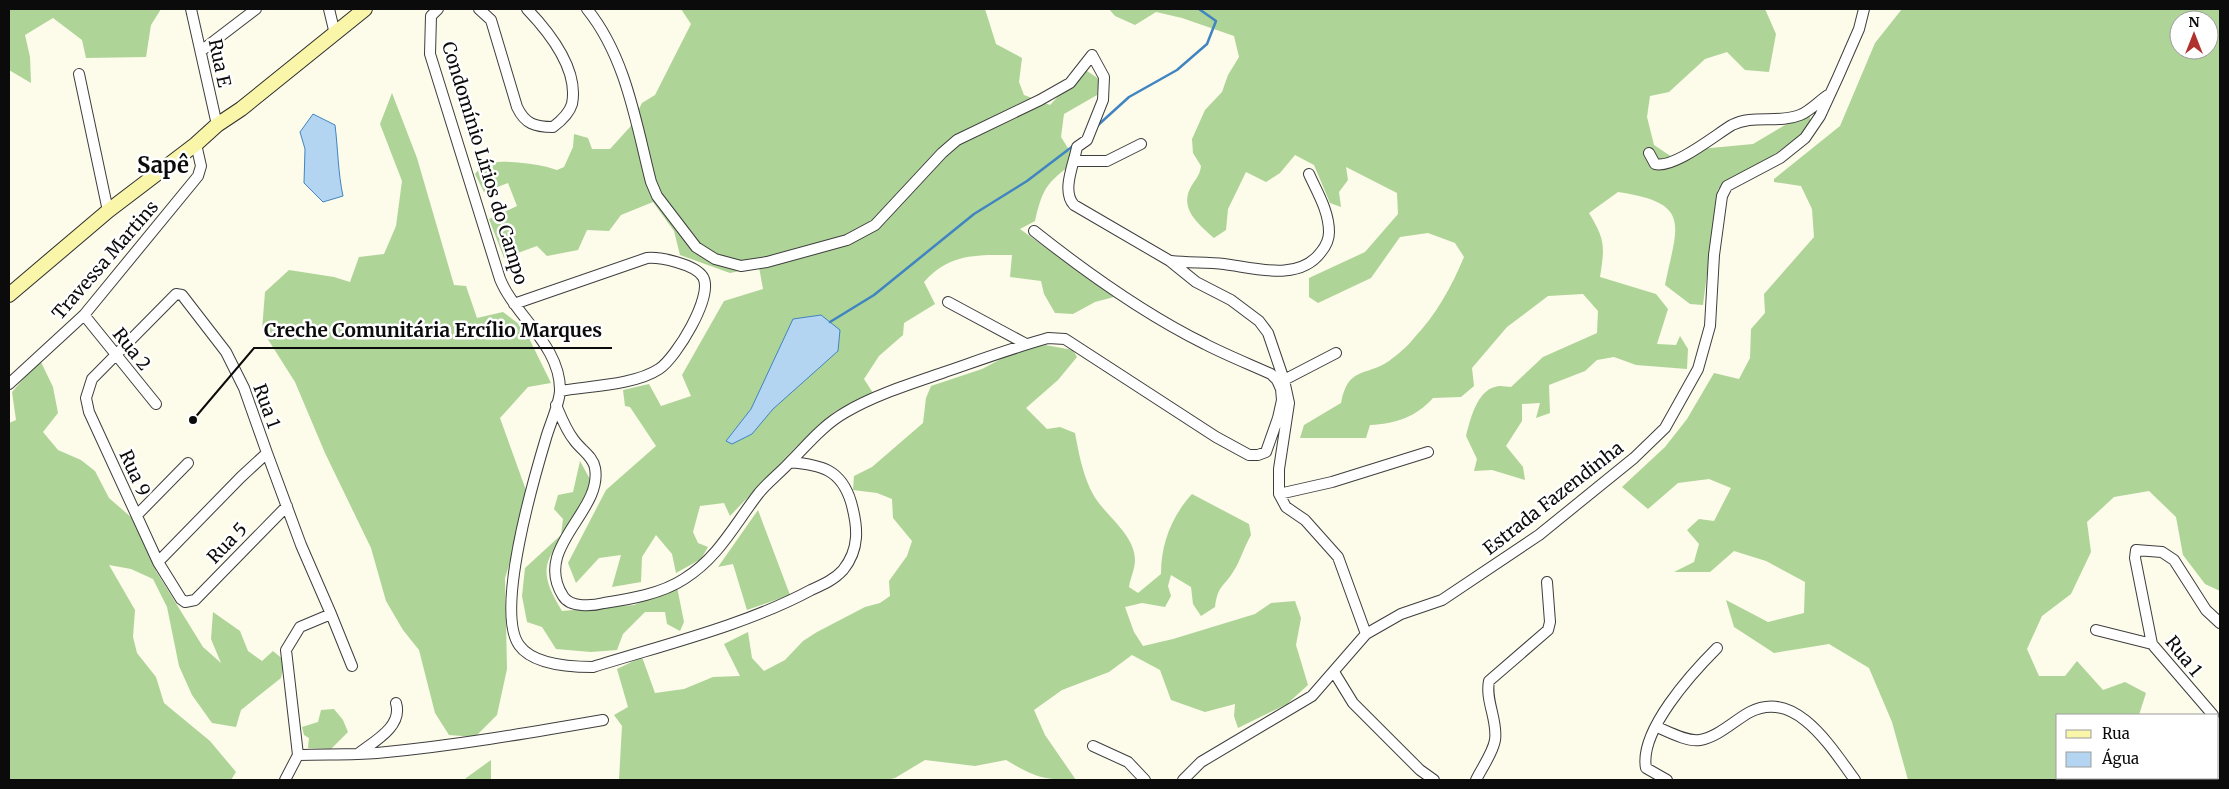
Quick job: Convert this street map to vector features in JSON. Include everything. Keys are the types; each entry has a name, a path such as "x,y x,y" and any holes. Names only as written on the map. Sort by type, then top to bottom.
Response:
{"street":[{"name":"Rua E","path":"192,9 217,125"},
{"path":"201,51 256,9"},
{"path":"329,9 335,34"},
{"path":"9,295 108,211 196,144 217,125 365,9"},
{"name":"Condomínio Lírios do Campo","path":"438,9 432,16 430,54 500,279 514,304 545,344 555,366 560,391 541,453 515,566 510,607 514,636 519,645 546,662 574,667 593,667 713,629 792,601 834,578 843,569 855,550 858,530 851,501 844,485 828,469 817,464 790,462"},
{"path":"479,9 491,20 516,107 522,119 536,128 553,128 565,116 572,105 571,80 557,47 540,22 527,9"},
{"path":"586,9 599,24 625,83 651,182 657,196 696,247 715,259 741,266 766,262 847,240 875,226 957,140 1040,100 1070,82 1092,56 1105,84 1103,100 1087,140 1078,147 1068,190 1069,200 1074,205 1170,260 1196,282 1232,300 1259,321 1268,334 1284,380 1289,403 1279,469 1279,494 1286,507 1305,520 1338,557 1366,634"},
{"name":"Estrada Fazendinha","path":"1183,780 1200,762 1312,696 1366,634 1401,614 1442,600 1580,503 1634,458 1665,428 1698,369 1710,326 1714,255 1722,196 1727,186 1780,158 1805,138 1820,116 1828,94 1859,28 1864,9"},
{"path":"79,74 108,211"},
{"path":"1648,153 1655,164 1668,164 1733,125 1750,120 1788,118 1801,115 1828,94"},
{"name":"Travessa Martins","path":"9,384 84,315 198,176 201,166 196,144"},
{"path":"1074,161 1107,161 1141,144"},
{"path":"1170,260 1224,264 1264,271 1306,266 1316,259 1327,244 1329,231 1326,212 1309,174"},
{"path":"556,405 570,434 591,458 595,468 596,481 592,493 559,549 556,560 559,589 564,599 574,604 596,605 626,599 670,587 684,579 720,550 759,493 805,444 826,425 846,411 890,391 1048,338 1065,339 1216,437 1249,455 1266,452 1282,400 1277,380 1271,374 1204,344 1137,304 1082,269 1034,231"},
{"path":"514,304 647,258 656,258 696,269 703,277 705,291 685,340 672,358 660,369 644,377 560,391"},
{"name":"Rua 1","path":"116,354 170,298 179,294 226,352 244,388 267,453 240,476 158,562"},
{"path":"948,302 1026,344"},
{"name":"Rua 2","path":"84,315 156,404"},
{"path":"1284,380 1336,353"},
{"name":"Rua 9","path":"116,354 92,379 86,398 89,412 158,562 180,599 190,602"},
{"path":"1279,494 1332,482 1428,452"},
{"path":"267,453 301,545 352,666"},
{"path":"137,515 188,463"},
{"name":"Rua 5","path":"190,602 287,506"},
{"name":"Rua 1","path":"2212,714 2152,644 2135,558 2136,550 2162,552 2174,560 2206,610 2220,623"},
{"path":"1476,780 1495,741 1493,719 1487,691 1489,681 1548,630 1550,622 1547,582"},
{"path":"285,780 298,755 286,650 300,628 331,614"},
{"path":"2096,630 2152,644"},
{"path":"1667,780 1646,768 1646,750 1670,702 1693,672 1717,648"},
{"path":"1334,672 1353,703 1420,770 1434,780"},
{"path":"359,753 394,725 399,710 396,703"},
{"path":"1657,727 1689,739 1700,740 1713,735 1753,711 1768,706 1790,710 1802,717 1834,752 1855,780"},
{"path":"298,755 359,753 512,736 603,720"},
{"path":"1093,746 1128,762 1145,780"}],"green space":[{"path":"9,9 161,9 151,25 146,57 86,58 82,40 53,18 25,35 30,57 31,83 9,70"},
{"path":"681,9 985,9 996,44 1022,58 1019,82 1024,95 1050,105 1084,69 1099,79 1097,95 1064,114 1061,137 1076,161 1059,174 1048,186 1041,200 1035,221 1020,229 1114,297 1095,302 1073,314 1055,313 1044,294 1041,281 1010,277 1012,255 975,256 954,261 944,266 924,282 935,304 904,323 903,335 879,356 864,379 873,393 835,411 795,448 730,516 724,503 700,506 693,532 698,543 708,547 701,559 676,573 672,554 656,535 642,557 641,582 612,587 621,555 599,558 576,583 568,563 606,490 656,446 630,407 625,406 623,390 649,384 661,406 691,396 682,375 724,301 763,289 759,267 730,273 680,255 674,231 653,202 621,215 609,231 587,230 578,250 547,256 537,246 504,258 489,219 517,206 508,183 484,192 475,174 484,165 499,162 531,164 557,170 564,167 573,147 574,134 588,138 592,149 610,149 630,127 642,103 655,95 691,24"},
{"path":"1109,9 1765,9 1776,34 1769,72 1745,70 1727,52 1705,59 1669,92 1650,96 1647,117 1654,145 1678,161 1700,149 1753,144 1785,125 1810,116 1811,128 1768,159 1718,189 1703,305 1690,304 1665,285 1675,232 1674,220 1669,210 1659,203 1642,197 1618,192 1589,213 1601,237 1603,257 1600,277 1656,294 1668,309 1657,344 1676,345 1680,336 1688,349 1687,369 1636,365 1614,357 1597,360 1585,371 1549,385 1550,413 1536,418 1540,403 1522,404 1522,421 1506,446 1523,467 1525,480 1492,470 1474,471 1477,459 1466,436 1470,422 1475,407 1483,394 1499,386 1511,387 1543,357 1597,333 1598,311 1583,294 1548,296 1507,327 1472,368 1474,386 1461,397 1433,398 1412,415 1388,423 1370,425 1366,438 1300,438 1304,425 1341,403 1344,391 1353,378 1389,361 1412,341 1443,300 1464,257 1455,243 1428,233 1400,237 1371,278 1318,303 1309,297 1309,278 1365,252 1398,214 1397,193 1346,167 1348,180 1339,192 1341,207 1330,203 1314,165 1295,155 1280,173 1266,182 1246,172 1228,209 1226,230 1214,238 1194,218 1188,205 1189,191 1201,166 1193,153 1192,139 1205,110 1222,92 1228,75 1239,57 1234,36 1182,18 1156,12 1135,25 1115,16"},
{"path":"1902,9 2220,9 2220,591 2205,584 2183,555 2176,517 2149,491 2114,497 2087,522 2091,552 2071,594 2042,616 2027,649 2039,676 2065,676 2077,661 2103,690 2125,682 2146,693 2139,714 2056,714 2056,779 2212,780 1908,780 1892,722 1869,668 1829,644 1774,653 1734,627 1726,600 1768,622 1804,613 1805,582 1766,561 1734,551 1710,572 1674,572 1694,562 1699,544 1687,530 1699,519 1714,521 1731,488 1709,479 1678,483 1648,509 1622,487 1665,447 1687,419 1714,373 1739,379 1750,358 1751,329 1765,313 1764,294 1814,237 1812,209 1801,186 1774,182 1774,179 1840,126 1875,43"},
{"path":"392,93 417,158 454,285 466,286 477,318 503,312 524,328 551,383 528,387 500,418 527,493 523,521 505,578 507,669 497,715 475,737 449,735 435,713 419,650 403,630 386,601 371,548 325,453 295,382 262,330 265,292 289,270 334,277 350,282 359,257 384,254 396,226 402,181 380,124"},
{"path":"1045,345 1073,350 1077,357 1058,380 1026,408 1047,429 1060,427 1075,433 1082,465 1090,489 1125,534 1134,551 1135,563 1129,587 1138,593 1161,574 1163,552 1169,531 1179,511 1192,494 1249,524 1251,535 1235,568 1219,590 1215,607 1201,616 1193,604 1191,587 1171,575 1168,586 1171,596 1165,607 1142,603 1125,607 1134,632 1143,646 1173,639 1255,614 1271,603 1295,601 1301,618 1296,645 1308,685 1287,704 1238,728 1234,716 1235,704 1205,712 1171,700 1160,670 1132,655 1109,672 1062,690 1034,710 1045,735 1076,780 1039,776 1006,760 975,766 925,760 895,778 886,780 619,780 622,726 614,715 628,707 617,669 642,657 655,693 684,689 713,677 740,676 724,644 748,632 752,658 764,671 785,660 803,641 817,632 865,607 880,603 890,596 889,581 907,556 912,541 893,518 892,499 877,493 853,490 854,476 872,467 923,423 926,398 931,386 982,369 1018,350"},
{"path":"40,360 53,387 58,413 43,432 58,450 81,460 95,471 109,498 132,518 151,551 156,571 203,647 221,663 211,639 213,612 240,631 248,651 262,661 273,651 285,661 281,678 241,710 236,727 212,723 192,695 179,666 167,607 153,579 131,569 109,565 135,610 133,637 137,653 156,677 164,703 210,741 236,772 231,780 9,780 9,423 16,420 12,392"},
{"path":"580,461 591,481 576,515 551,555 548,564 548,583 553,596 562,611 634,605 677,587 684,622 680,631 667,624 665,612 645,612 623,634 617,650 591,652 556,649 542,627 527,622 522,596 525,568 561,535 563,519 554,509 558,495 573,492"},
{"path":"758,510 790,595 747,610 733,564 718,567"},
{"path":"334,709 343,720 348,732 331,749 308,748 309,738 304,735 302,727 318,722 321,710"},
{"path":"491,760 491,780 465,780 466,778"}],"water":[{"path":"313,114 335,125 343,196 323,202 304,183 305,149 300,132"},
{"path":"821,315 840,330 838,351 773,409 752,434 732,444 726,441 751,409 793,319"}],"waterway":[{"path":"1097,126 1129,97 1177,70 1207,44 1216,21 1199,9"},
{"path":"830,322 874,295 974,214 1027,181 1073,146"}],"place":[{"name":"Creche Comunitária Ercílio Marques","path":"193,420"}],"district":[{"name":"Sapê","path":"163,165"}]}
